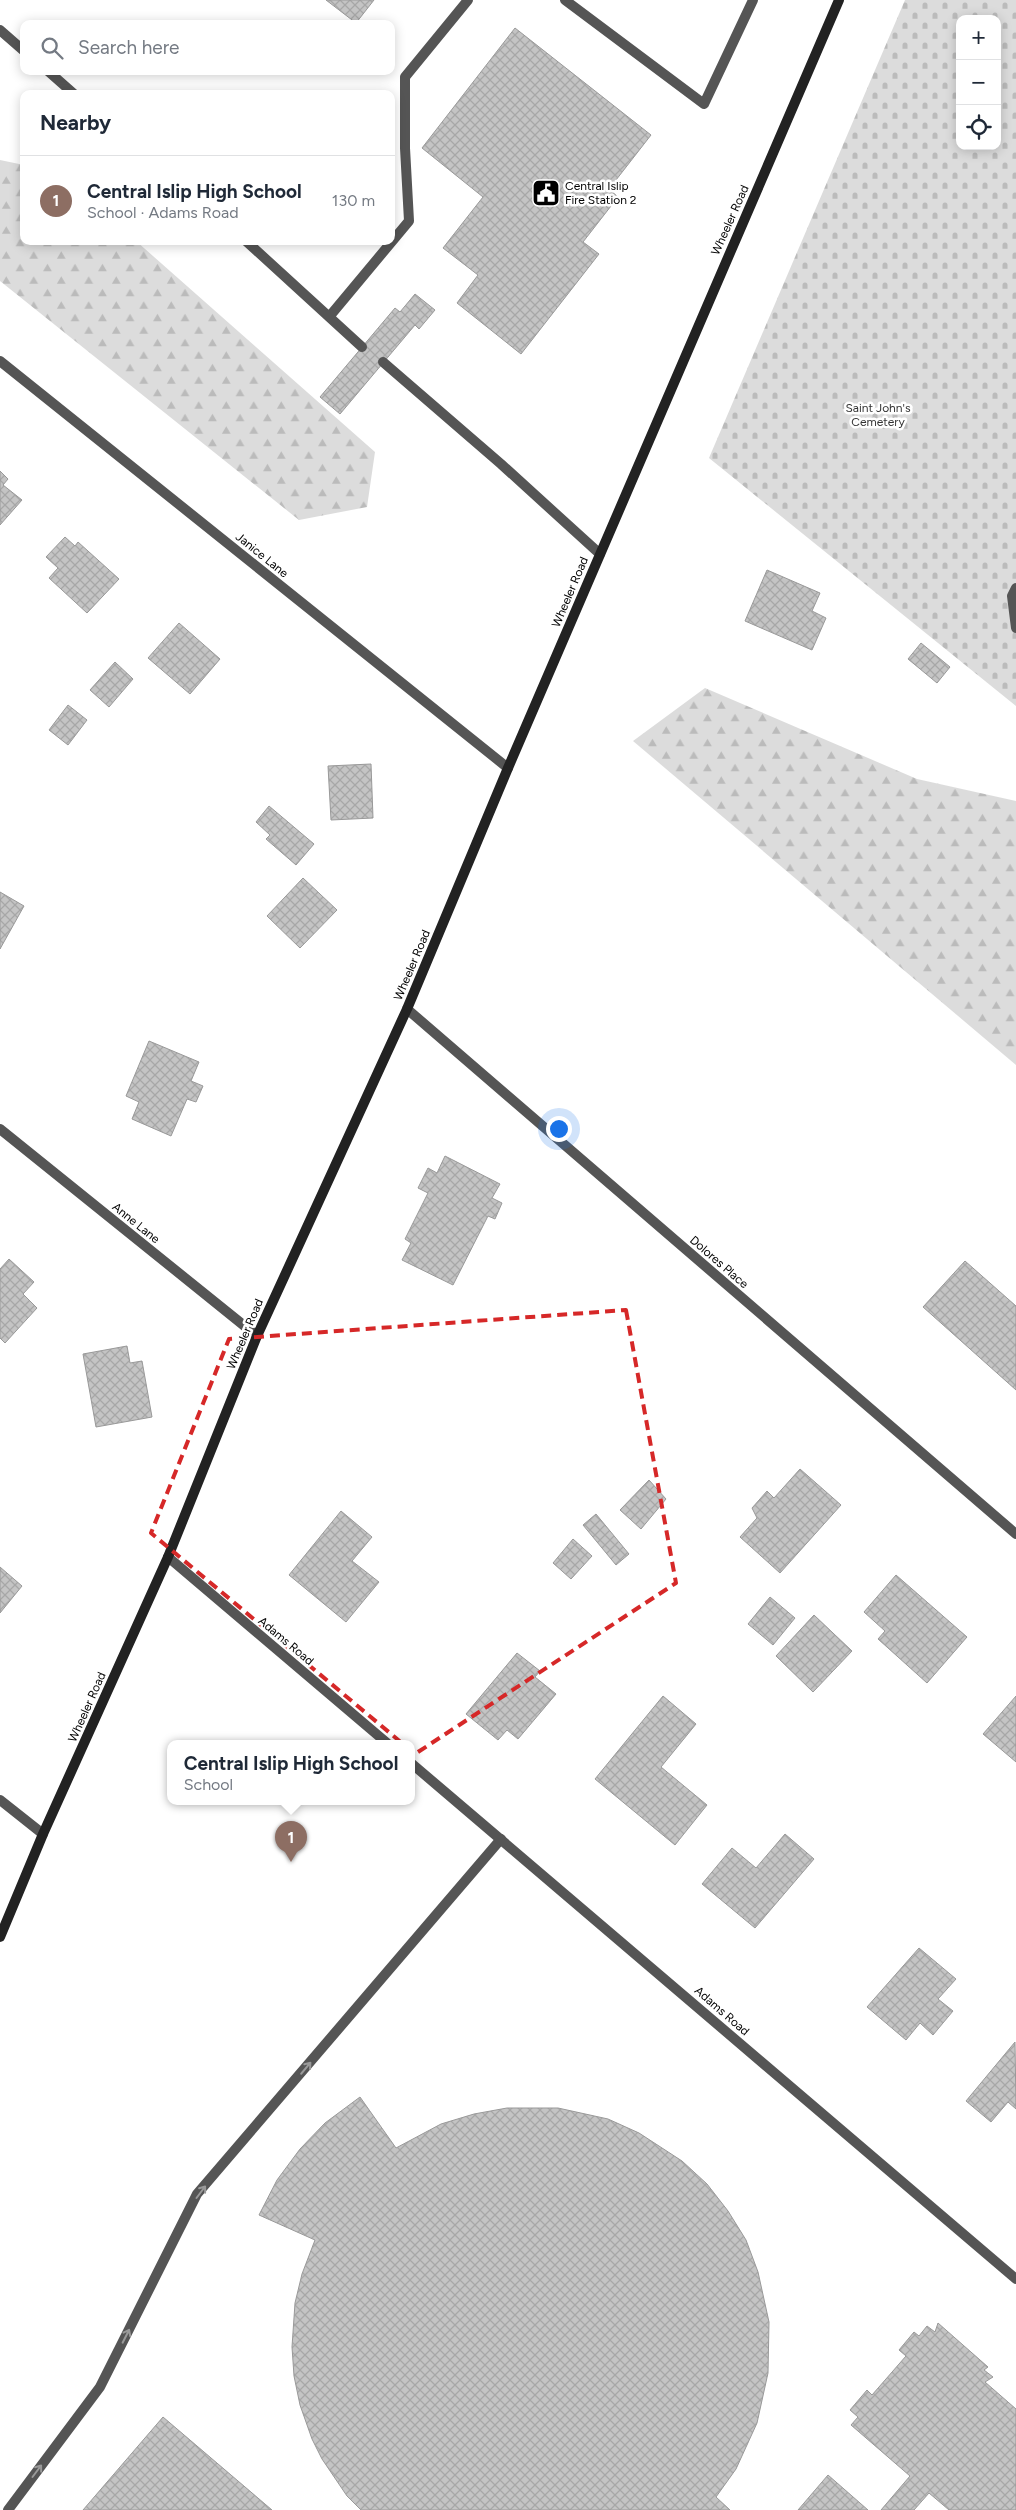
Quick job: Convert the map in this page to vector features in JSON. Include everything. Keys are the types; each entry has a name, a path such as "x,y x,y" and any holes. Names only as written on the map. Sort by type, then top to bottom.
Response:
{"main road":[{"name":"Wheeler Road","path":"0,1937 43,1834 168,1557 257,1336 407,1009 508,768 839,0"}],"street":[{"path":"395,238 409,221 405,148 405,77 468,0"},
{"path":"565,0 704,104 753,0"},
{"path":"0,30 20,48"},
{"path":"53,75 69,90"},
{"path":"250,245 362,347"},
{"path":"330,317 389,245"},
{"name":"Janice Lane","path":"0,361 508,768"},
{"path":"383,362 501,464 600,554"},
{"path":"1016,588 1012,596 1016,628"},
{"name":"Dolores Place","path":"407,1009 1016,1534"},
{"name":"Anne Lane","path":"0,1129 257,1336"},
{"name":"Adams Road","path":"168,1557 383,1740"},
{"name":"Adams Road","path":"415,1766 1016,2279"},
{"path":"0,1800 43,1834"},
{"path":"8,2510 100,2388 197,2194 501,1839"}],"highlighted area":[{"path":"626,1310 676,1583 415,1754 151,1533 229,1339"}],"green space":[{"name":"Saint John's Cemetery","path":"905,0 1016,0 1016,706 709,458"},
{"path":"0,160 20,164 20,245 141,245 375,452 367,507 299,520 0,281"},
{"path":"705,688 917,779 1016,801 1016,1065 633,741"}],"building":[{"path":"326,0 374,0 358,20 352,20"},
{"name":"Central Islip Fire Station 2","path":"515,28 651,135 609,189 618,197 583,242 599,254 521,354 457,303 478,275 443,248 483,197 422,148"},
{"path":"415,294 435,310 419,329 415,325 340,414 320,397 395,308 400,312"},
{"path":"0,471 8,479 3,485 22,500 0,525"},
{"path":"65,537 75,546 78,542 119,579 87,613 49,578 58,568 46,557"},
{"path":"767,570 820,593 812,611 826,618 812,650 745,621"},
{"path":"179,623 220,659 190,694 148,658"},
{"path":"921,643 950,667 937,683 908,659"},
{"path":"115,662 133,679 109,707 90,690"},
{"path":"68,705 87,720 68,745 49,730"},
{"path":"371,764 373,818 331,820 328,766"},
{"path":"269,806 314,844 296,865 266,839 270,835 256,822"},
{"path":"303,878 337,910 300,948 267,916"},
{"path":"0,892 24,906 0,949"},
{"path":"149,1041 199,1062 191,1081 203,1086 196,1102 187,1099 171,1136 132,1119 139,1102 126,1096"},
{"path":"445,1156 500,1184 492,1198 502,1203 495,1219 488,1216 453,1285 402,1260 411,1243 405,1239 428,1193 418,1188 428,1168 437,1173"},
{"path":"9,1259 34,1282 23,1294 37,1308 5,1343 0,1338 0,1269"},
{"path":"965,1261 1016,1306 1016,1390 923,1307"},
{"path":"127,1346 130,1363 142,1361 152,1417 96,1427 83,1354"},
{"path":"800,1469 841,1505 780,1573 740,1537 757,1518 752,1508 767,1491 774,1498"},
{"path":"649,1480 666,1499 641,1529 620,1510"},
{"path":"341,1511 372,1537 352,1561 379,1582 346,1622 289,1575"},
{"path":"596,1514 629,1554 616,1565 583,1525"},
{"path":"573,1539 592,1556 571,1579 553,1563"},
{"path":"0,1567 22,1586 0,1613"},
{"path":"896,1575 967,1637 927,1683 878,1639 885,1631 864,1612"},
{"path":"770,1597 795,1618 773,1645 748,1624"},
{"path":"814,1615 852,1651 813,1692 776,1656"},
{"path":"517,1653 540,1671 535,1677 556,1694 518,1739 507,1730 498,1740 466,1714"},
{"path":"663,1696 696,1724 661,1767 707,1805 675,1845 595,1779"},
{"path":"1016,1696 1016,1762 983,1734"},
{"path":"785,1834 814,1859 755,1928 702,1884 732,1848 756,1868"},
{"path":"919,1948 956,1979 938,1999 953,2011 933,2035 920,2023 906,2040 867,2007"},
{"path":"1015,2042 1016,2109 1008,2102 991,2122 966,2101"},
{"path":"360,2097 396,2148 441,2124 474,2114 507,2108 558,2108 608,2119 639,2133 682,2161 707,2184 728,2211 746,2240 758,2272 769,2322 768,2373 757,2423 736,2469 716,2497 730,2510 361,2510 347,2496 322,2459 312,2439 300,2405 294,2376 292,2347 295,2303 302,2274 315,2240 259,2215 277,2180 300,2149 325,2123"},
{"path":"938,2323 988,2367 984,2370 993,2377 985,2382 1016,2409 1016,2510 949,2510 929,2493 914,2510 881,2510 910,2476 851,2425 858,2417 850,2410 867,2390 872,2395 906,2356 899,2350 914,2332 919,2336 927,2326 935,2332"},
{"path":"163,2417 272,2510 83,2510"},
{"path":"828,2475 868,2510 798,2510"}],"place":[{"name":"Central Islip Fire Station 2","path":"546,193"},
{"name":"Central Islip High School","path":"291,1862"}]}
